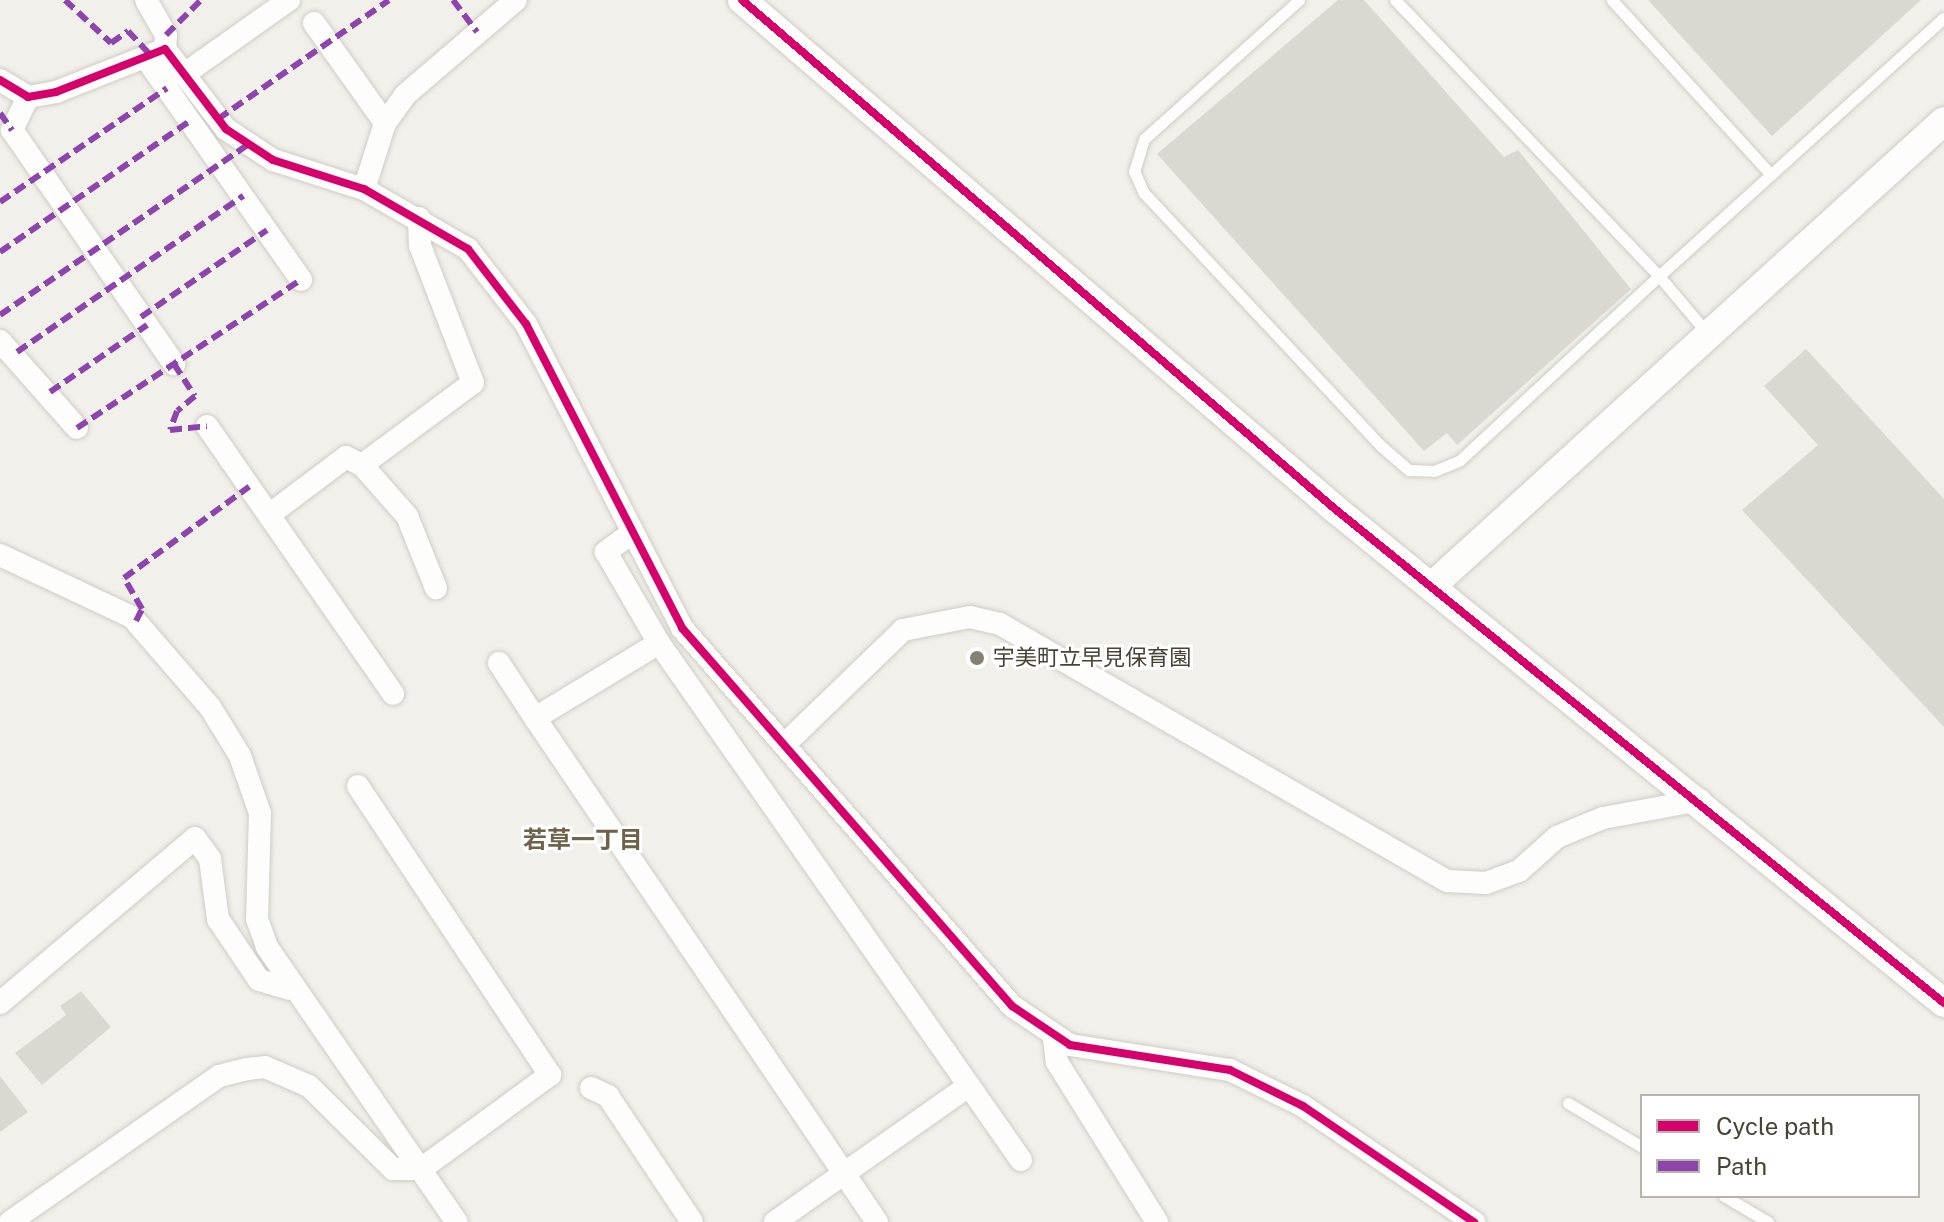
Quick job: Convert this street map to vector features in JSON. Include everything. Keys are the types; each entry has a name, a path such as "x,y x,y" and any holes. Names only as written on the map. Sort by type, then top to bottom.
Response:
{"street":[{"path":"146,0 166,35 155,53 28,97 8,141 174,364"},
{"path":"183,75 289,0"},
{"path":"364,189 385,123 429,71 516,0"},
{"path":"742,0 1433,585 1700,800 1944,1003"},
{"path":"314,23 385,123"},
{"path":"155,53 183,75 226,129 273,160 364,189 468,249 526,324 629,535 682,628 1012,1006 1054,1039 1230,1070 1303,1106 1474,1222"},
{"path":"155,53 301,280"},
{"path":"0,80 28,97"},
{"path":"1433,585 1944,121"},
{"path":"362,465 473,383 420,246 419,218"},
{"path":"0,341 77,428"},
{"path":"207,426 393,694"},
{"path":"269,515 346,457 362,465 407,516 436,588"},
{"path":"629,535 606,552 659,643 966,1088 1021,1160"},
{"path":"2,560 132,617 210,707 240,756 260,813 257,919 290,989 457,1222"},
{"path":"785,744 903,630 970,617 1000,624 1447,881 1486,883 1519,871 1557,837 1603,818 1700,800"},
{"path":"535,718 659,643"},
{"path":"499,663 877,1222"},
{"path":"10,1222 219,1076 265,1067 309,1086 383,1161 421,1169 550,1075 358,786"},
{"path":"0,1003 195,838 210,859 218,919 259,980 290,989"},
{"path":"1054,1039 1057,1062 1157,1222"},
{"path":"591,1088 608,1096 692,1222"},
{"path":"775,1222 966,1088"}],"lane":[{"path":"1299,0 1144,139 1134,171 1155,205 1409,470 1434,471 1459,461 1944,18"},
{"path":"1395,0 1659,276 1709,335"},
{"path":"1612,0 1771,175"},
{"path":"1568,1103 1640,1146"},
{"path":"1727,1198 1768,1222"}],"building":[{"path":"1338,0 1364,0 1504,157 1518,150 1631,289 1457,445 1447,433 1424,451 1157,154"},
{"path":"1648,0 1921,0 1772,136"},
{"path":"1806,349 1944,499 1944,727 1742,510 1818,445 1764,386"},
{"path":"81,991 111,1027 42,1085 15,1053 66,1015 60,1006"},
{"path":"0,1076 28,1112 0,1132"}],"marked path":[{"path":"65,0 111,43 128,31 150,55"},
{"path":"166,35 201,0"},
{"path":"218,119 389,0"},
{"path":"453,0 477,32"},
{"path":"0,202 167,88"},
{"path":"0,113 12,130"},
{"path":"0,252 190,121"},
{"path":"0,315 249,144"},
{"path":"17,352 243,196"},
{"path":"141,317 267,230"},
{"path":"77,428 301,280"},
{"path":"50,392 147,325"},
{"path":"174,364 195,396 177,411 170,430 207,426"},
{"path":"136,621 142,609 124,578 249,487"}],"cycle path":[{"path":"742,0 1335,509 1944,1003"},
{"path":"0,80 28,97 56,92 165,49 226,129 273,160 364,189 468,249 526,324 682,628 1012,1006 1070,1045 1230,1070 1303,1106 1474,1222"}],"place":[{"name":"宇美町立早見保育園","path":"977,658"}],"district":[{"name":"若草一丁目","path":"583,840"}]}
